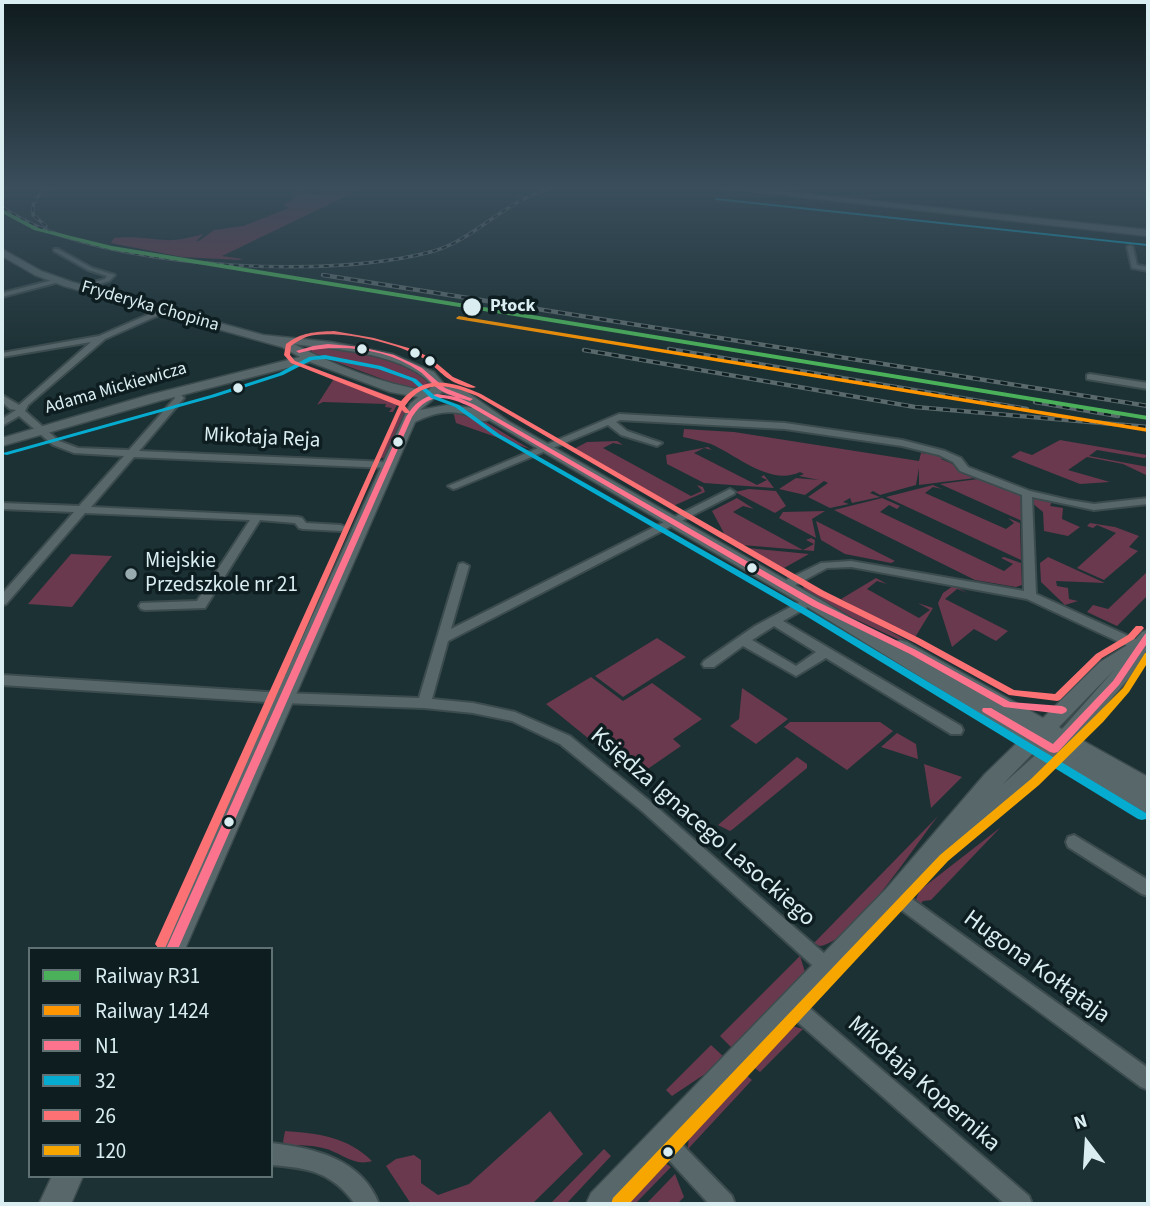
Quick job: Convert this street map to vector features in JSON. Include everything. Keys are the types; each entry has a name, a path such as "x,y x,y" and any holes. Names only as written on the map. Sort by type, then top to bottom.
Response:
{"street":[{"path":"1130,247 1134,267 1148,269"},
{"path":"56,250 90,269 112,275 82,288"},
{"name":"Fryderyka Chopina","path":"2,253 57,281 264,338 411,399"},
{"path":"2,295 57,281"},
{"path":"2,355 100,338 164,311"},
{"path":"2,423 21,410 100,338"},
{"name":"Fryderyka Chopina","path":"264,338 333,344 404,363 436,380 435,391 476,405 537,443 1002,710 1102,769 1148,805"},
{"name":"Adama Mickiewicza","path":"241,374 312,345 333,344"},
{"name":"Adama Mickiewicza","path":"2,442 241,374 311,358"},
{"path":"1090,377 1148,386"},
{"path":"173,947 410,419 411,399 435,391"},
{"path":"2,601 134,453 180,398 176,393"},
{"name":"Mikołaja Reja","path":"2,398 21,410 41,430 71,449 388,465"},
{"path":"410,419 429,412 471,410 501,429 537,443"},
{"path":"453,486 537,443 619,417 785,426 902,443 950,456 964,468 1027,493 1094,506 1148,501"},
{"path":"609,421 624,433 657,443"},
{"path":"442,639 730,492"},
{"path":"1027,493 1030,596"},
{"path":"2,506 257,517 298,520 303,526 341,528"},
{"path":"145,606 201,605 257,517"},
{"path":"784,586 814,569 836,563 1030,596 1143,641"},
{"path":"424,704 463,566"},
{"path":"709,664 742,640 812,602"},
{"path":"774,621 956,730"},
{"path":"742,640 796,672 824,653"},
{"path":"1050,738 1062,709 1107,666 1143,641"},
{"path":"602,1204 828,968 936,849 990,808 1027,761 1050,738 1082,720 1116,683 1143,641"},
{"name":"Księdza Ignacego Lasockiego","path":"2,680 424,704 473,708 515,717 565,740 647,807 828,968"},
{"path":"1027,761 1014,741 1002,710 1062,709"},
{"path":"1082,720 1102,769"},
{"path":"1027,761 1102,769"},
{"name":"Fryderyka Chopina","path":"1102,769 1148,787"},
{"path":"1074,842 1148,889"},
{"name":"Hugona Kołłątaja","path":"895,896 1148,1080"},
{"name":"Mikołaja Kopernika","path":"792,1005 1021,1204"},
{"path":"664,1140 724,1204"},
{"path":"273,1154 329,1164 354,1183 368,1204"},
{"path":"55,1204 67,1178"}],"shaded area":[{"path":"112,243 248,243 222,256 243,259 239,260 182,257"},
{"path":"324,346 366,354 397,364 411,370 432,387 420,393 312,353 312,349"},
{"path":"308,366 395,398 398,403 393,412 389,412 392,408 385,407 386,404 323,402 317,405 335,377"},
{"path":"400,408 407,408 388,456 374,461"},
{"path":"453,411 476,416 530,449 456,423"},
{"path":"684,429 734,432 919,461 921,453 945,456 941,459 983,477 919,485 919,468 916,485 880,495 873,491 870,493 880,497 852,503 850,498 843,502 849,504 830,508 808,497 828,483 824,481 805,495 779,489 796,478 819,480 799,476 804,474 800,472 777,475 754,468 711,444 683,437"},
{"path":"1060,440 1147,455 1148,457 1144,458 1097,450 1089,456 1148,467 1146,475 1123,464 1087,457 1068,470 1110,482 1080,484 1011,457 1020,451 1032,455"},
{"path":"617,441 623,445 613,443 603,448 691,496 702,491 697,485 703,487 705,492 673,506 572,450 587,442"},
{"path":"708,447 712,450 704,448 694,453 757,485 767,480 761,477 764,475 774,488 704,483 667,464 666,455"},
{"path":"986,478 1024,494 1022,521 940,484"},
{"path":"933,485 942,489 933,487 925,493 1006,529 1014,523 1008,518 1020,523 1021,560 886,497"},
{"path":"749,489 776,491 786,506 775,513 735,492"},
{"path":"1032,497 1052,501 1050,506 1063,508 1062,519 1080,527 1068,536 1044,531 1043,512 1031,502"},
{"path":"737,498 754,509 743,506 733,512 803,550 814,544 806,540 811,538 815,540 814,551 742,545 725,535 712,511"},
{"path":"882,498 900,506 897,509 889,505 880,512 1004,571 1013,564 1001,558 1021,563 1022,585 1016,587 975,580 834,510"},
{"path":"825,511 812,519 816,538 779,518 783,512"},
{"path":"816,521 895,561 891,563 845,554 821,540"},
{"path":"1090,523 1115,527 1139,536 1129,547 1138,551 1104,580 1077,568 1116,533 1097,525 1093,528 1087,526"},
{"path":"747,548 809,554 784,568"},
{"path":"71,554 112,556 72,607 28,604"},
{"path":"1048,557 1105,583 1056,581 1057,586 1068,588 1069,599 1078,601 1065,605 1041,582 1040,563"},
{"path":"1148,571 1148,595 1117,626 1087,612 1093,605 1108,609"},
{"path":"876,578 887,584 877,581 867,589 919,618 930,610 918,603 933,608 914,639 841,599"},
{"path":"802,583 927,653 853,618 804,589"},
{"path":"953,586 968,593 957,589 945,599 1008,631 996,641 974,629 952,647 938,603 943,593"},
{"path":"657,638 686,657 623,697 595,676"},
{"path":"591,677 623,701 652,683 702,719 673,739 681,746 636,777 546,704"},
{"path":"742,688 788,719 756,744 730,726 739,719"},
{"path":"790,722 880,722 893,731 847,770 784,727"},
{"path":"897,733 916,744 918,759 881,747"},
{"path":"797,757 807,764 807,768 730,831 718,825"},
{"path":"924,764 962,777 931,808"},
{"path":"938,816 866,911 833,941 820,946 814,943"},
{"path":"1001,827 931,900 923,901 919,906 916,899 920,890"},
{"path":"800,956 805,972 732,1048 720,1036"},
{"path":"792,1026 803,1029 760,1072 751,1065"},
{"path":"711,1045 724,1057 711,1070 672,1096 666,1090"},
{"path":"744,1073 752,1080 688,1149 689,1132"},
{"path":"550,1111 583,1154 532,1204 411,1204 386,1166 396,1159 414,1155 421,1160 421,1183 438,1195 469,1184"},
{"path":"285,1131 309,1133 342,1141 372,1161 353,1161 318,1147 287,1145 283,1142"},
{"path":"604,1149 611,1156 566,1204 550,1204"},
{"path":"665,1163 671,1167 635,1204 624,1204 657,1167"},
{"path":"675,1174 684,1197 677,1204 646,1204"}],"railway":[{"path":"88,243 180,260 288,267 388,260 430,252 452,243"},
{"path":"330,276 323,275 1148,406"},
{"path":"669,349 1027,409"},
{"path":"584,350 915,407 1148,427"},
{"path":"1035,402 1118,416"}],"rail line":[{"name":"R31","path":"93,243 1148,418"},
{"name":"1424","path":"459,318 1146,430"}],"transit line":[{"name":"32","path":"1131,243 1147,245"},
{"name":"26","path":"407,412 400,403 293,362 287,355 288,345 299,337 315,333 374,339 423,356 451,379 473,387"},
{"name":"N1","path":"299,351 344,346 392,356 423,371 443,389 470,399"},
{"name":"32","path":"5,454 213,396 281,374 311,358 325,357 379,367 414,380 433,397 457,406 497,435 809,614 1142,816"},
{"name":"26","path":"161,944 398,412 405,400 423,387 444,384 479,395 821,593 918,641 1012,693 1057,698 1099,656 1131,637 1139,628"},
{"name":"N1","path":"173,947 409,417 422,401 429,398 446,397 473,406 815,604 913,652 1008,705 1062,710"},
{"name":"N1","path":"987,710 1054,749 1116,683 1148,636"},
{"name":"120","path":"619,1204 944,858 1035,782 1099,719 1126,690 1148,655"}],"place":[{"name":"Płock","path":"472,307"},
{"name":"Miejskie Przedszkole nr 21","path":"131,574"}]}
